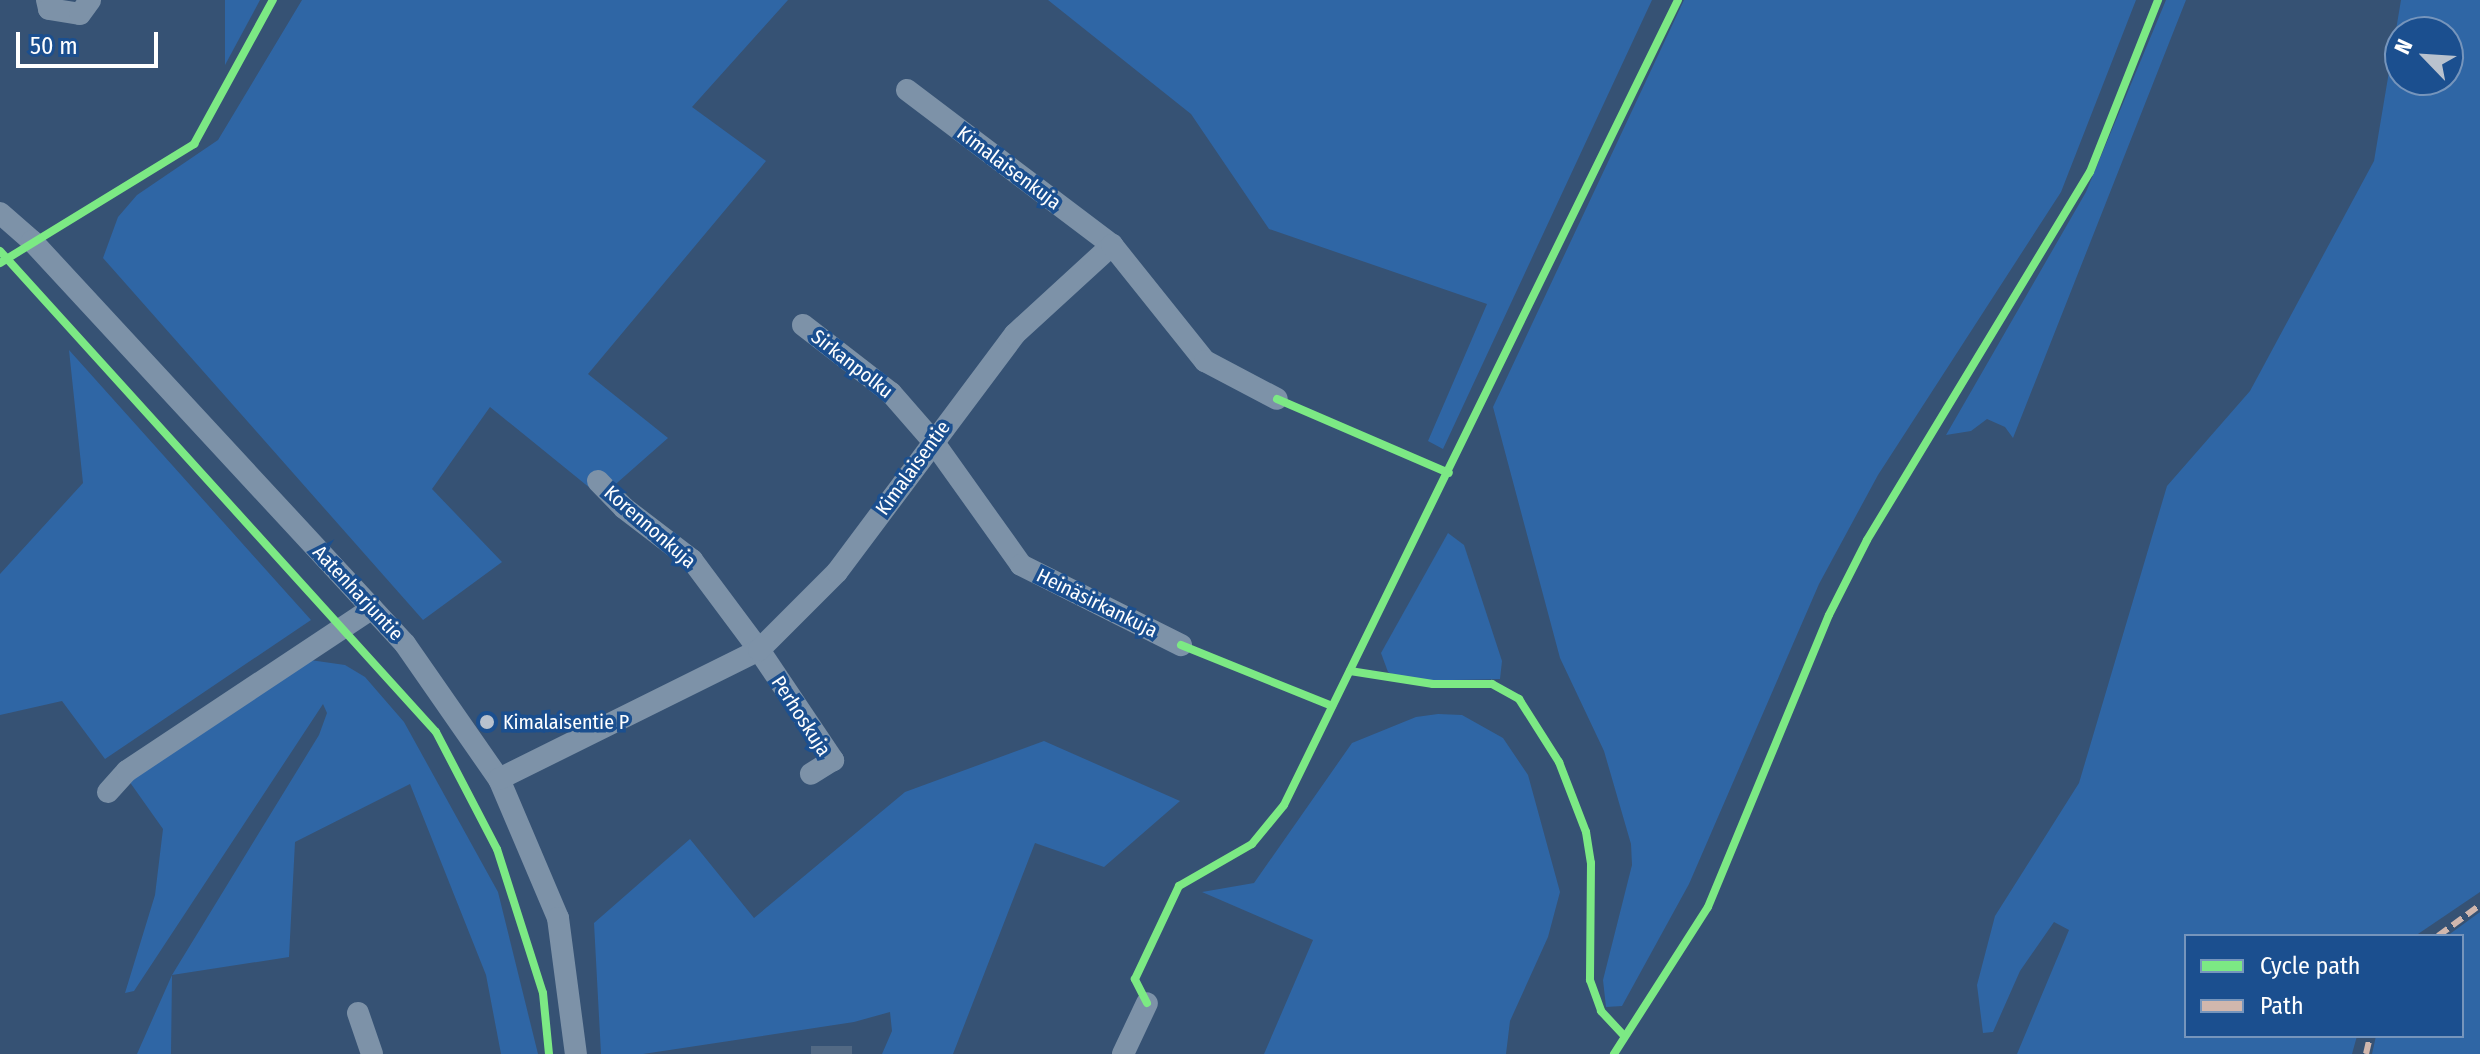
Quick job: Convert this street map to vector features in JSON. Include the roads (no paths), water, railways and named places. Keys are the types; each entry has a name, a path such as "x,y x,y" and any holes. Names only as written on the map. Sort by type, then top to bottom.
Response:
{"street":[{"path":"47,0 49,9 80,14 90,0"},
{"name":"Kimalaisenkuja","path":"907,90 1112,245"},
{"name":"Aatenharjuntie","path":"0,213 32,241 405,644 499,779 558,918 576,1054"},
{"path":"1112,245 1205,361 1277,399"},
{"name":"Kimalaisentie","path":"499,779 759,650 837,572 932,440 1015,334 1112,245"},
{"name":"Sirkanpolku","path":"803,325 891,393 932,440"},
{"name":"Heinäsirkankuja","path":"932,440 1021,565 1181,645"},
{"name":"Korennonkuja","path":"598,481 624,508 692,560 759,650"},
{"path":"108,792 127,771 372,608"},
{"name":"Perhoskuja","path":"759,650 833,760 811,774"},
{"path":"1123,1054 1147,1003"},
{"path":"358,1013 372,1054"}],"place":[{"name":"Kimalaisentie P","path":"487,722"}]}
